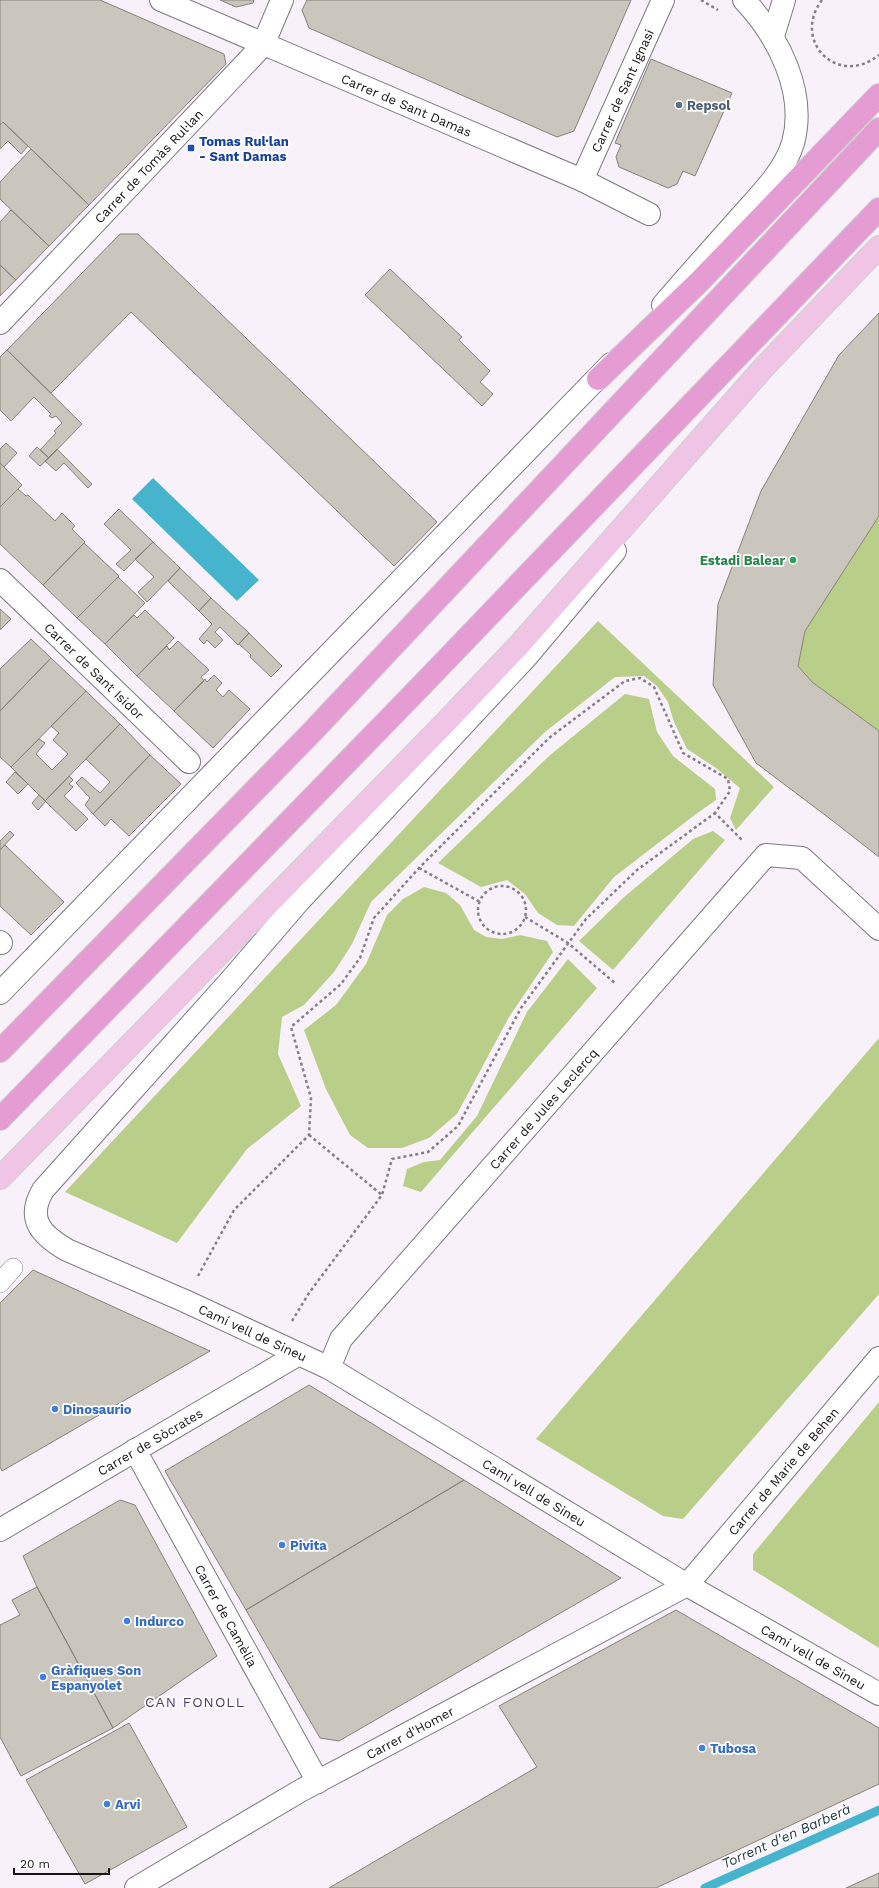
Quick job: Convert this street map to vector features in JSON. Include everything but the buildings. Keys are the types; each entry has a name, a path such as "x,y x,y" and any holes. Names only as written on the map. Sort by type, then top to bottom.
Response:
{"highway":[{"path":"598,379 700,280 879,95"},
{"path":"0,1051 312,732 879,129"},
{"path":"0,1118 422,685 879,209"}],"main road":[{"path":"0,1178 450,718 519,645 765,366 879,247"}],"street":[{"name":"Carrer de Sant Damas","path":"161,0 582,180 649,214"},
{"name":"Carrer de Tomàs Rul·lan","path":"0,323 264,45 282,0"},
{"name":"Carrer de Sant Ignasi","path":"582,180 663,0"},
{"path":"0,993 598,379 766,188 784,163 793,144 796,125 796,104 790,77 773,36 744,0"},
{"path":"773,36 784,0"},
{"name":"Camí vell de Sineu","path":"718,419 676,479 528,655 299,901 231,980 43,1190 36,1203 36,1219 42,1231 52,1242 67,1250 185,1301 328,1368 687,1585 879,1694"},
{"name":"Carrer de Sant Isidor","path":"0,580 189,762"},
{"path":"766,855 802,858 879,929"},
{"name":"Carrer de Jules Leclercq","path":"328,1368 341,1338 766,855"},
{"name":"Carrer de Sòcrates","path":"0,1530 299,1354"},
{"name":"Carrer de Marie de Behen","path":"687,1585 879,1358"},
{"name":"Carrer de Camèlia","path":"135,1450 318,1782"},
{"name":"Carrer d'Homer","path":"136,1888 318,1782 687,1585"}],"lane":[{"path":"0,1283 13,1268"}],"path":[{"path":"822,0 816,7 812,18 811,28 813,40 821,53 831,62 843,67 865,65 879,55"},
{"path":"185,1301 234,1210 309,1135 311,1098 291,1027 341,984 360,958 374,918 419,868 548,738 625,681 640,678 654,687 683,753 728,779 730,791 715,813 637,870 586,919 521,1008 458,1126 428,1152 392,1159 382,1195 309,1293 278,1344"},
{"path":"715,813 742,840 766,855"},
{"path":"419,868 480,902"},
{"path":"499,886 507,887 514,890 524,902 526,909 525,917 521,924 508,933 492,932 481,922 478,915 480,902 485,893 491,889 499,886"},
{"path":"525,917 568,943 637,1003"},
{"path":"309,1135 382,1195"}],"green space":[{"path":"879,516 879,731 812,682 798,666 805,631"},
{"path":"598,621 774,787 736,830 730,818 740,788 716,768 687,749 674,722 668,702 657,686 644,676 615,677 545,732 371,902 352,944 334,972 304,1005 282,1017 278,1054 301,1106 247,1149 177,1243 65,1192"},
{"path":"625,694 649,699 657,732 673,756 715,789 716,800 614,877 574,926 557,925 538,913 525,894 507,880 481,887 438,863 549,756"},
{"path":"713,831 725,840 613,970 579,941 623,898 693,839"},
{"path":"424,887 446,893 460,905 474,930 486,937 502,939 520,935 547,941 553,952 509,1017 457,1114 429,1138 402,1148 368,1148 350,1135 326,1089 304,1030 336,1005 366,964 387,915 403,899"},
{"path":"568,959 597,988 421,1192 403,1186 407,1169 424,1162 440,1160 477,1116 527,1012"},
{"path":"879,1038 879,1294 683,1519 663,1516 536,1439"},
{"path":"879,1402 879,1648 753,1570 753,1554"}],"water":[{"path":"153,478 259,580 237,601 132,499"}],"waterway":[{"name":"Torrent d'en Barberà","path":"705,1888 879,1810"}],"place":[{"name":"Repsol","path":"679,105"},
{"name":"Tomas Rul·lan - Sant Damas","path":"191,148"},
{"name":"Estadi Balear","path":"793,560"},
{"name":"Dinosaurio","path":"55,1409"},
{"name":"Pivita","path":"282,1545"},
{"name":"Indurco","path":"127,1621"},
{"name":"Gràfiques Son Espanyolet","path":"43,1677"},
{"name":"Tubosa","path":"702,1748"},
{"name":"Arvi","path":"107,1804"}],"district":[{"name":"CAN FONOLL","path":"195,1702"}]}
